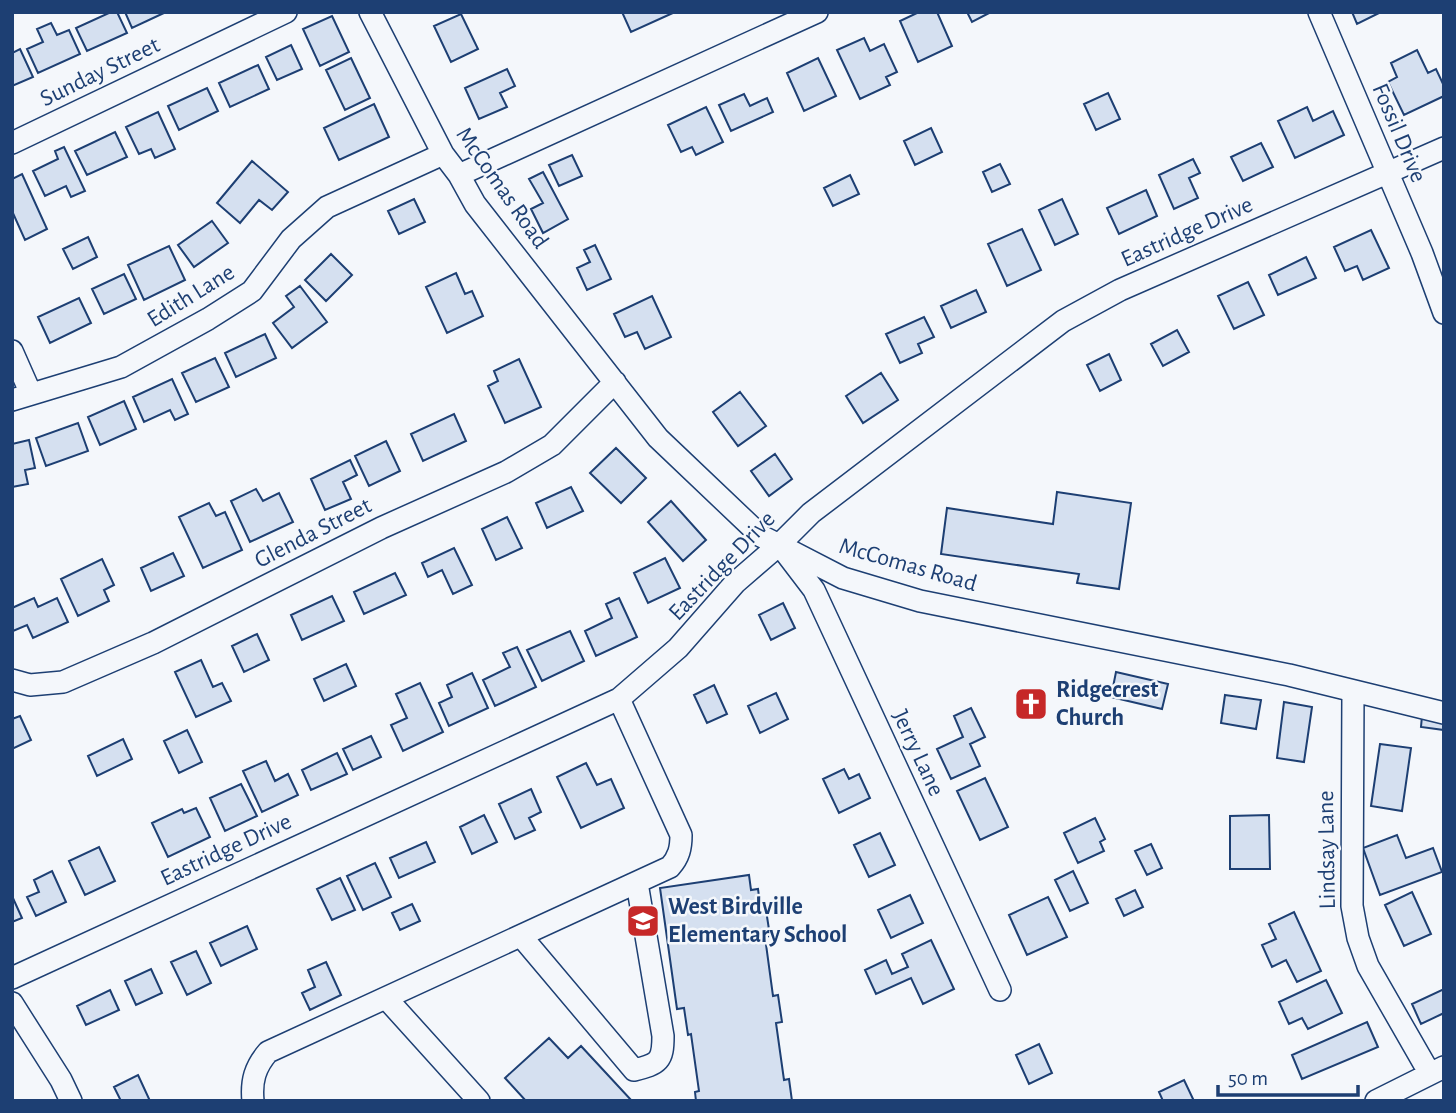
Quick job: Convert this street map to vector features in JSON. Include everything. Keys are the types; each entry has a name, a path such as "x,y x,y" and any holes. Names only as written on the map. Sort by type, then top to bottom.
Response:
{"street":[{"name":"Sunday Street","path":"12,143 286,12"},
{"name":"McComas Road","path":"370,12 443,154 459,174 475,204 658,438 761,536 843,578 920,601 1289,675 1444,713"},
{"path":"459,174 817,12"},
{"name":"Fossil Drive","path":"1319,12 1422,253 1444,313"},
{"name":"Eastridge Drive","path":"12,978 619,699 678,648 735,583 811,513 1063,321 1120,290 1444,148"},
{"name":"Edith Lane","path":"22,397 121,367 208,319 252,291 291,239 327,207 443,154"},
{"path":"12,351 22,397"},
{"name":"Glenda Street","path":"12,680 30,685 63,682 153,643 381,528 506,472 552,445 615,382"},
{"name":"Jerry Lane","path":"779,545 814,590 1000,989"},
{"name":"Lindsay Lane","path":"1353,691 1352,906 1358,938 1368,966 1437,1071"},
{"path":"253,1101 253,1075 268,1052 670,867 678,858 681,835 619,699"},
{"path":"521,936 634,1070 653,1066 663,1054 663,1036 637,883"},
{"path":"386,998 479,1101"},
{"path":"12,1003 61,1080 71,1101"},
{"path":"1376,1101 1437,1071"}],"building":[{"path":"111,12 117,12 127,33 87,51 76,28"},
{"path":"125,12 166,12 132,28"},
{"path":"622,12 675,12 631,32"},
{"path":"919,12 937,12 952,46 918,62 900,21"},
{"path":"967,12 991,12 972,22"},
{"path":"1352,12 1381,12 1357,24"},
{"path":"461,14 478,49 451,62 434,26"},
{"path":"332,16 349,52 320,66 303,29"},
{"path":"51,23 57,35 69,30 80,54 38,73 27,49 43,42 37,29"},
{"path":"864,38 870,51 884,44 897,72 886,77 890,85 860,99 837,50"},
{"path":"291,45 302,69 277,80 266,57"},
{"path":"20,49 33,77 12,86 12,53"},
{"path":"1417,50 1428,73 1436,69 1444,86 1444,96 1404,115 1388,82 1397,77 1391,63"},
{"path":"351,58 370,98 345,110 326,70"},
{"path":"818,58 836,96 804,111 787,73"},
{"path":"258,65 269,89 230,107 219,83"},
{"path":"507,69 515,86 500,93 507,107 479,119 465,88"},
{"path":"207,88 218,111 179,130 168,106"},
{"path":"1108,93 1120,119 1096,130 1084,104"},
{"path":"744,94 750,106 767,98 773,112 731,131 719,105"},
{"path":"374,104 389,137 339,160 324,128"},
{"path":"706,107 723,142 696,155 692,147 681,152 668,125"},
{"path":"1307,107 1313,121 1333,111 1344,135 1295,158 1278,121"},
{"path":"158,112 175,149 155,158 151,149 139,154 126,127"},
{"path":"931,128 942,152 915,165 904,141"},
{"path":"115,132 127,157 87,175 75,151"},
{"path":"1261,143 1273,167 1243,181 1231,157"},
{"path":"64,147 85,191 71,197 66,186 45,196 33,171 58,159 55,151"},
{"path":"572,155 582,176 559,186 549,165"},
{"path":"1193,159 1200,173 1189,178 1198,198 1174,209 1159,175"},
{"path":"252,161 288,192 272,210 259,200 240,223 217,203"},
{"path":"1000,164 1010,184 992,192 983,172"},
{"path":"543,172 568,219 543,233 531,209 543,203 529,179"},
{"path":"22,174 47,229 25,240 12,211 12,179"},
{"path":"850,175 859,194 833,206 824,188"},
{"path":"1146,190 1157,216 1119,234 1107,208"},
{"path":"414,199 425,222 399,234 388,211"},
{"path":"1062,199 1078,234 1055,245 1039,210"},
{"path":"212,221 228,243 194,267 178,245"},
{"path":"1022,229 1041,270 1007,286 988,244"},
{"path":"1371,230 1389,268 1363,280 1357,266 1345,271 1334,247"},
{"path":"88,237 97,257 73,269 63,249"},
{"path":"595,245 611,279 587,290 577,268 590,262 584,250"},
{"path":"169,246 185,280 144,300 128,265"},
{"path":"331,254 352,275 326,301 305,280"},
{"path":"1306,257 1316,278 1278,295 1269,275"},
{"path":"456,273 465,294 472,291 483,316 447,333 426,287"},
{"path":"124,274 136,299 104,314 92,289"},
{"path":"1248,282 1264,315 1234,329 1218,296"},
{"path":"300,286 327,322 292,348 273,323 294,307 286,296"},
{"path":"976,290 986,312 951,328 941,306"},
{"path":"652,296 671,337 645,349 637,332 625,337 614,314"},
{"path":"79,298 91,323 50,343 38,317"},
{"path":"924,317 934,337 918,344 922,353 900,363 886,334"},
{"path":"1177,330 1189,352 1163,366 1151,344"},
{"path":"265,334 276,358 236,377 225,353"},
{"path":"1109,354 1121,380 1100,391 1087,365"},
{"path":"215,358 229,387 196,402 182,373"},
{"path":"519,359 541,407 505,423 488,386 498,381 494,371"},
{"path":"881,373 898,400 863,423 846,396"},
{"path":"172,379 188,414 175,420 170,410 144,422 133,397"},
{"path":"740,392 766,426 738,446 713,412"},
{"path":"124,401 136,429 100,445 88,417"},
{"path":"454,414 466,441 423,461 411,434"},
{"path":"78,423 88,451 46,466 36,438"},
{"path":"29,440 35,468 25,470 28,484 12,487 12,444"},
{"path":"386,441 400,471 369,486 355,456"},
{"path":"616,448 646,478 621,503 590,473"},
{"path":"775,454 792,479 769,496 751,471"},
{"path":"350,460 357,475 343,482 351,499 325,510 311,479"},
{"path":"571,487 583,511 547,528 536,503"},
{"path":"256,489 263,501 279,493 293,522 250,542 231,501"},
{"path":"1057,492 1131,503 1119,589 1077,583 1079,574 941,554 947,508 1053,524"},
{"path":"671,501 706,540 683,561 648,522"},
{"path":"209,503 216,516 225,512 242,550 203,568 179,517"},
{"path":"507,517 522,548 496,560 482,529"},
{"path":"454,548 472,585 453,594 442,570 428,577 422,563"},
{"path":"173,553 184,576 151,591 141,568"},
{"path":"665,558 680,588 648,603 634,573"},
{"path":"102,559 114,585 104,590 109,601 78,616 61,579"},
{"path":"395,573 406,595 364,614 354,592"},
{"path":"332,596 344,621 302,640 291,615"},
{"path":"34,598 38,607 57,598 68,622 33,638 27,625 13,631 12,608"},
{"path":"619,598 637,637 596,656 585,631 612,618 606,604"},
{"path":"783,603 795,628 771,640 759,615"},
{"path":"570,631 584,661 542,681 527,650"},
{"path":"257,634 269,660 244,672 232,646"},
{"path":"517,647 536,687 495,706 483,680 510,667 503,653"},
{"path":"201,660 213,687 222,683 231,701 196,717 175,672"},
{"path":"346,664 356,686 324,701 314,679"},
{"path":"1116,672 1168,684 1162,709 1111,697"},
{"path":"472,673 488,708 449,726 439,703 452,697 447,685"},
{"path":"420,683 443,732 403,751 391,725 407,718 396,694"},
{"path":"714,685 727,714 707,723 694,695"},
{"path":"776,693 788,719 760,733 748,706"},
{"path":"1225,695 1261,700 1256,729 1221,723"},
{"path":"1284,702 1312,707 1304,762 1277,758"},
{"path":"971,708 985,737 970,744 980,766 951,779 937,749 963,737 954,716"},
{"path":"20,716 31,740 12,749 12,719"},
{"path":"1422,716 1444,719 1444,730 1421,727"},
{"path":"187,730 202,762 179,773 164,741"},
{"path":"371,736 381,757 353,770 343,749"},
{"path":"123,739 132,759 97,776 88,756"},
{"path":"1380,744 1411,748 1402,811 1371,806"},
{"path":"337,753 347,774 311,790 302,770"},
{"path":"266,761 275,781 288,774 298,795 262,812 243,771"},
{"path":"586,763 597,785 611,779 624,808 581,828 557,777"},
{"path":"844,769 849,779 859,774 870,798 839,813 823,779"},
{"path":"985,778 1008,827 980,840 957,791"},
{"path":"241,784 257,816 225,831 210,798"},
{"path":"531,789 541,812 529,818 535,830 515,839 499,804"},
{"path":"196,808 210,837 168,857 152,823 182,809 184,813"},
{"path":"484,815 497,842 472,854 460,827"},
{"path":"1269,815 1270,869 1230,869 1230,816"},
{"path":"1095,818 1105,839 1100,842 1104,851 1078,863 1064,833"},
{"path":"880,833 895,865 869,877 854,845"},
{"path":"1397,835 1406,858 1433,848 1442,872 1380,895 1363,848"},
{"path":"426,842 435,862 399,878 390,858"},
{"path":"1151,844 1162,868 1147,875 1135,851"},
{"path":"99,847 115,881 85,895 69,861"},
{"path":"375,863 391,897 363,910 347,876"},
{"path":"52,871 66,902 36,916 27,897 39,892 34,880"},
{"path":"1073,871 1088,903 1070,911 1055,880"},
{"path":"749,875 751,890 758,889 761,911 766,910 770,936 765,937 773,996 778,995 782,1022 776,1023 784,1080 789,1079 792,1101 696,1101 695,1092 699,1091 691,1034 688,1035 684,1008 677,1009 660,888"},
{"path":"340,878 355,910 332,920 317,889"},
{"path":"1135,890 1143,907 1124,916 1116,899"},
{"path":"1412,892 1431,934 1404,946 1385,905"},
{"path":"910,895 923,923 891,938 878,910"},
{"path":"12,896 22,918 12,922"},
{"path":"1048,897 1067,937 1027,955 1009,915"},
{"path":"412,904 420,921 400,930 392,913"},
{"path":"1294,912 1321,971 1297,982 1286,960 1272,967 1262,945 1276,939 1269,924"},
{"path":"247,926 257,949 221,966 210,943"},
{"path":"931,940 954,989 923,1004 911,978 876,994 865,970 886,960 892,974 908,967 902,954"},
{"path":"196,951 211,983 187,995 171,962"},
{"path":"326,962 341,995 310,1010 302,993 315,987 308,970"},
{"path":"151,969 162,993 136,1005 125,981"},
{"path":"1326,980 1342,1013 1308,1029 1302,1018 1289,1024 1279,1002"},
{"path":"1444,989 1444,1013 1421,1024 1412,1004"},
{"path":"110,990 119,1010 86,1025 77,1006"},
{"path":"1367,1022 1378,1047 1302,1079 1292,1055"},
{"path":"549,1038 568,1058 581,1046 632,1101 526,1101 505,1078"},
{"path":"1039,1044 1052,1073 1029,1084 1016,1055"},
{"path":"138,1075 150,1101 121,1101 114,1087"},
{"path":"1184,1080 1194,1101 1163,1101 1159,1092"}],"place":[{"name":"Ridgecrest Church","path":"1031,704"},
{"name":"West Birdville Elementary School","path":"643,921"}]}
